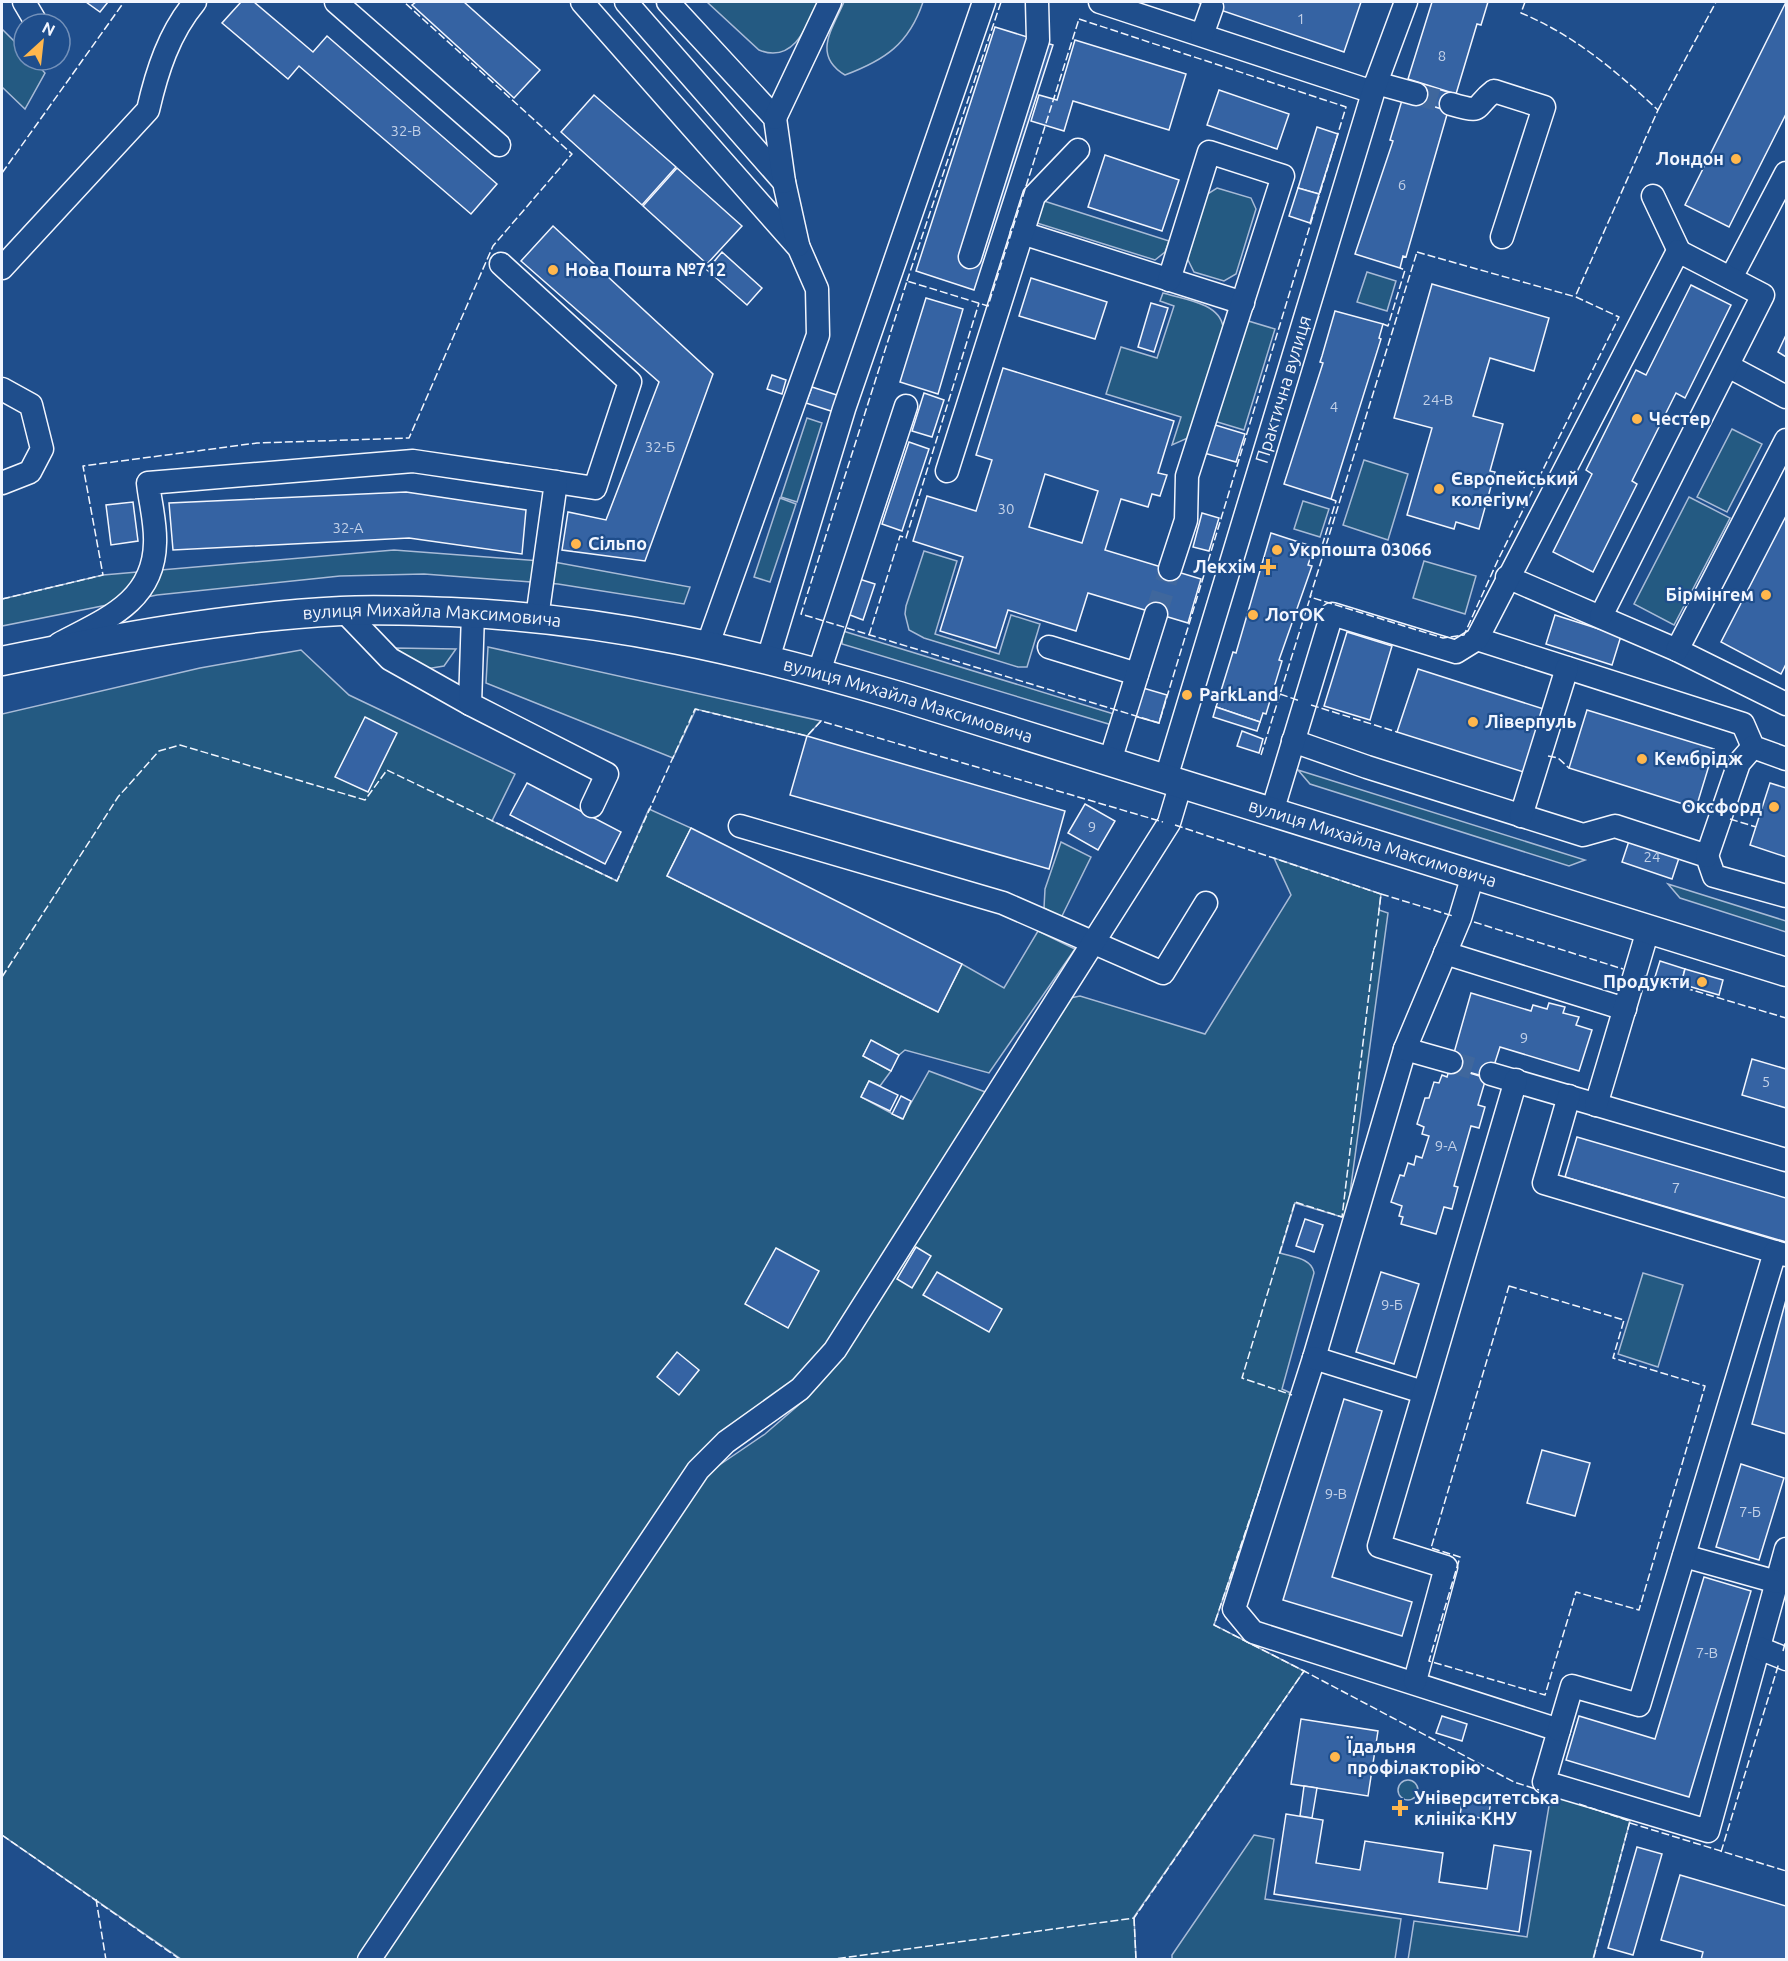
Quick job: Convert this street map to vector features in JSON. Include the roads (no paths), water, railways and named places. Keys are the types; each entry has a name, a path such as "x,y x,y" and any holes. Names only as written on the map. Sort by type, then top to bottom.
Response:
{"main road":[{"name":"вулиця Михайла Максимовича","path":"2,662 45,652 262,616 343,610 473,613 578,621 708,644 819,672 1786,972"}],"street":[{"path":"2,268 148,110 155,78 169,41 195,2"},
{"path":"336,2 499,145"},
{"path":"582,2 799,248"},
{"path":"626,2 784,182"},
{"path":"668,2 775,118"},
{"path":"708,644 818,335 817,289 799,248 784,182 775,118 830,2"},
{"path":"768,658 844,409 984,2"},
{"path":"969,257 1038,40 1037,2"},
{"path":"1100,2 1375,88 1416,94"},
{"name":"Практична вулиця","path":"369,1959 698,1470 726,1442 800,1389 835,1350 1169,823 1174,781 1375,88 1406,2"},
{"path":"1202,35 1212,7"},
{"path":"1450,104 1470,110 1479,107 1494,91 1544,107 1502,237"},
{"path":"947,471 1034,196 1078,150"},
{"path":"1169,280 1209,152 1283,176 1187,476 1186,520 1170,569"},
{"path":"1731,278 1786,173"},
{"path":"1601,616 1763,295 1679,251 1653,196"},
{"path":"1022,233 1243,303"},
{"path":"1272,812 1332,614 1456,652 1477,639 1507,577 1679,251"},
{"path":"45,652 125,608 141,590 152,567 155,542 148,483 413,461 595,488 630,382 501,264"},
{"path":"1728,366 1786,398"},
{"path":"2,389 31,405 42,449 30,472 2,483"},
{"path":"819,672 906,406"},
{"path":"1677,650 1786,440"},
{"path":"537,618 556,482"},
{"path":"1507,577 1677,650 1786,704"},
{"path":"343,610 390,659 470,704 607,774 592,806"},
{"path":"470,704 473,613"},
{"path":"1110,761 1156,614"},
{"path":"1477,639 1743,724"},
{"path":"1049,647 1137,674"},
{"path":"1521,816 1567,668"},
{"path":"1759,690 1743,724 1753,747 1786,759"},
{"path":"1293,741 1583,835 1615,826 1707,856"},
{"path":"1753,747 1739,763 1707,856 1714,876 1786,896"},
{"path":"740,826 1003,903 1162,973 1206,903"},
{"path":"1473,874 1460,918 1405,1049 1314,1358 1234,1609 1253,1632 1559,1730"},
{"path":"1596,1105 1648,930"},
{"path":"1445,953 1625,1009"},
{"path":"1405,1049 1451,1062"},
{"path":"1491,1074 1786,1160"},
{"path":"1414,1682 1446,1567 1380,1546 1423,1392 1516,1080"},
{"path":"1569,1096 1544,1183 1781,1253 1639,1705 1572,1686 1544,1782 1708,1831 1786,1549"},
{"path":"1314,1358 1423,1392"},
{"path":"1684,1556 1777,1582"},
{"path":"1759,1648 1786,1659"}],"tunnel":[{"path":"1416,94 1451,104"},
{"path":"1156,614 1170,569"},
{"path":"1451,1062 1491,1074"}],"place":[{"name":"Лондон","path":"1736,159"},
{"name":"Нова Пошта №712","path":"553,270"},
{"name":"Честер","path":"1637,419"},
{"name":"Європейський колегіум","path":"1439,489"},
{"name":"Сільпо","path":"576,544"},
{"name":"Укрпошта 03066","path":"1277,550"},
{"name":"Лекхім","path":"1268,567"},
{"name":"Бірмінгем","path":"1766,595"},
{"name":"ЛотОК","path":"1253,615"},
{"name":"ParkLand","path":"1187,695"},
{"name":"Ліверпуль","path":"1473,722"},
{"name":"Кембрідж","path":"1642,759"},
{"name":"Оксфорд","path":"1774,807"},
{"name":"Продукти","path":"1702,982"},
{"name":"Їдальня профілакторію","path":"1335,1757"},
{"name":"Університетська клініка КНУ","path":"1400,1808"}]}
